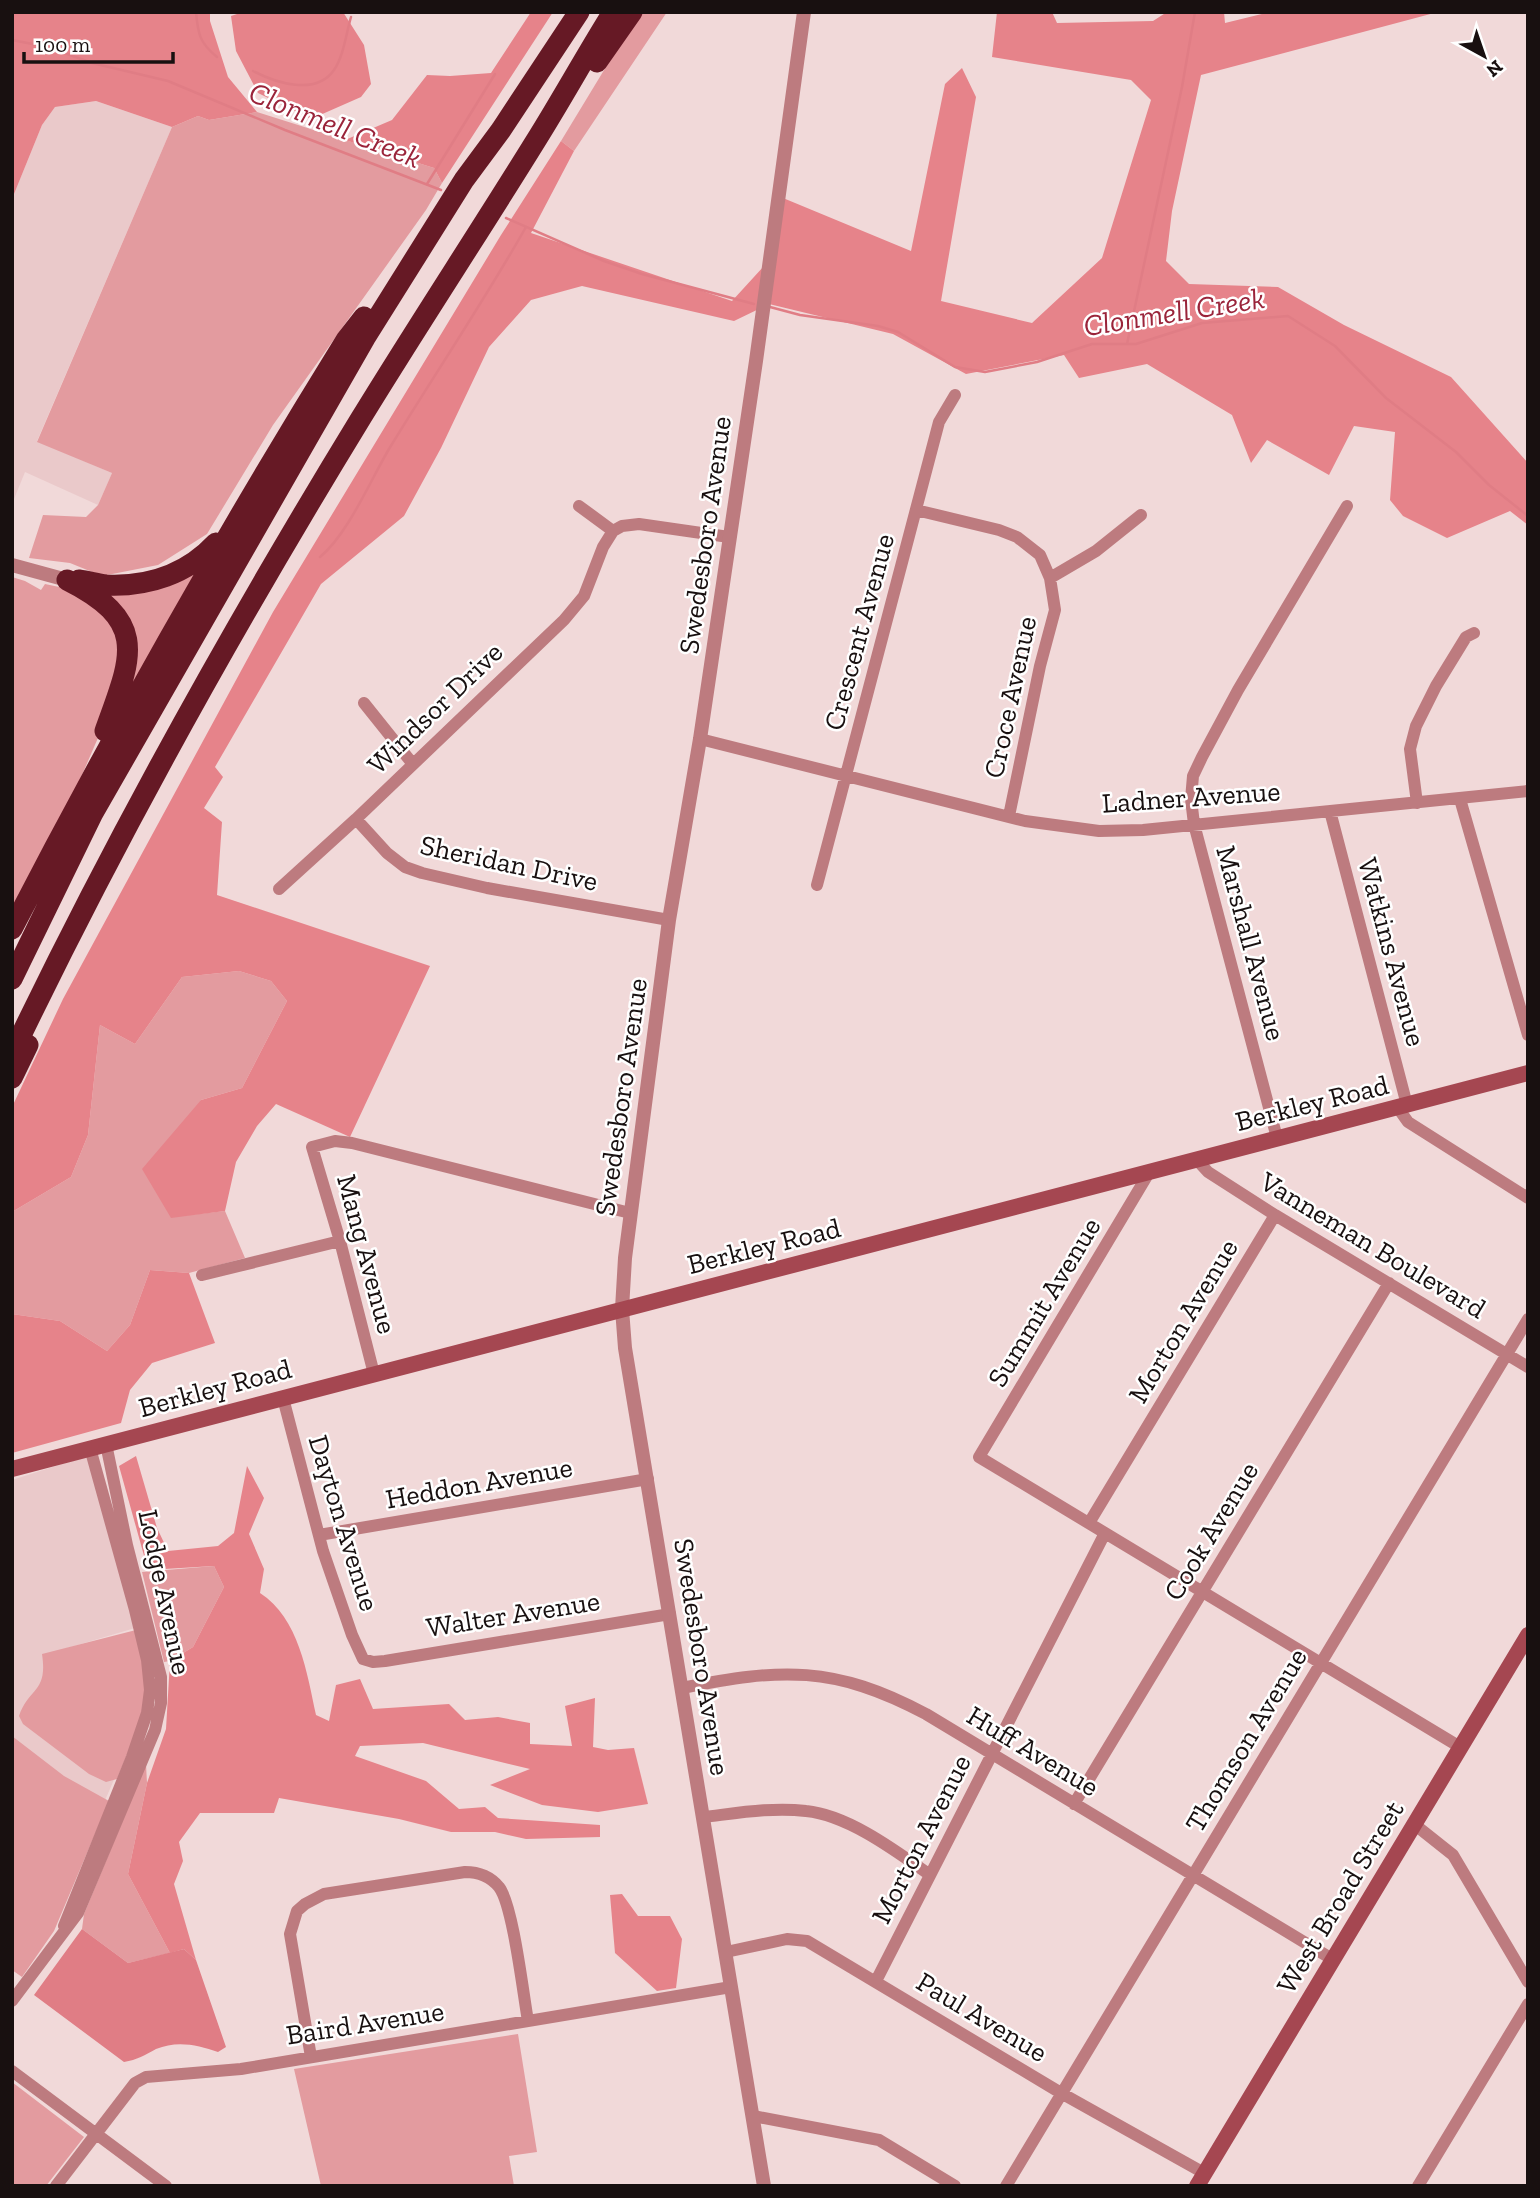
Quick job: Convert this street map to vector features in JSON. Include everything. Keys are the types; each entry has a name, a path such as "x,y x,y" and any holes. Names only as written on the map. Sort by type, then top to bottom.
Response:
{"highway":[{"path":"12,979 93,813 365,338 464,180 501,130 579,12"},
{"path":"12,1054 49,977 163,763 283,550 361,418 536,141 613,12"},
{"path":"536,141 632,12"},
{"path":"12,929 85,788 232,526 346,340 425,242"},
{"path":"67,580 84,580 103,585 154,582 183,569 208,553 232,526"},
{"path":"67,580 89,591 112,610 125,632 128,646 128,663 85,788"},
{"path":"12,1077 48,1004 49,977"}],"main road":[{"name":"Berkley Road","path":"12,1469 1528,1073"},
{"name":"West Broad Street","path":"1201,2179 1528,1635"}],"street":[{"name":"Swedesboro Avenue","path":"764,2186 625,1348 622,1309 630,1213 669,920 700,739 804,12"},
{"name":"Crescent Avenue","path":"817,885 939,422 955,395"},
{"path":"579,506 613,531 622,526 639,524 729,537"},
{"name":"Marshall Avenue","path":"1277,1138 1194,824 1191,799 1193,776 1238,690 1347,506"},
{"name":"Croce Avenue","path":"916,510 1009,533 1040,555 1050,578 1055,610 1040,666 1009,816"},
{"path":"1050,578 1096,551 1141,516"},
{"name":"Windsor Drive","path":"279,889 356,819 575,608 584,596 603,547 613,531"},
{"path":"12,565 67,580"},
{"path":"1417,803 1410,749 1416,726 1436,686 1466,637 1474,633"},
{"path":"364,704 412,763"},
{"name":"Ladner Avenue","path":"700,739 1009,816 1099,831 1143,830 1528,791"},
{"path":"1460,799 1528,1035"},
{"name":"Watkins Avenue","path":"1330,811 1402,1106"},
{"name":"Sheridan Drive","path":"356,819 387,853 405,867 422,873 487,888 669,920"},
{"path":"1402,1106 1408,1122 1528,1198"},
{"name":"Mang Avenue","path":"374,1374 340,1241 312,1147 335,1141 352,1143 630,1213"},
{"name":"Vanneman Boulevard","path":"1196,1160 1208,1172 1275,1215 1528,1367"},
{"name":"Summit Avenue","path":"1089,1523 979,1457 1150,1171"},
{"name":"Morton Avenue","path":"1089,1523 1275,1215"},
{"path":"202,1275 340,1241"},
{"name":"Cook Avenue","path":"1074,1804 1389,1283"},
{"name":"Thomson Avenue","path":"1006,2186 1528,1319"},
{"name":"Dayton Avenue","path":"283,1398 319,1535 352,1635 363,1659"},
{"name":"Lodge Avenue","path":"12,2001 59,1940 147,1713 150,1690 147,1660 98,1446"},
{"name":"Heddon Avenue","path":"319,1535 648,1479"},
{"path":"1089,1523 1460,1747"},
{"name":"Morton Avenue","path":"876,1981 1105,1533"},
{"name":"Walter Avenue","path":"363,1659 385,1661 670,1614"},
{"name":"Huff Avenue","path":"682,1688 743,1676 807,1674 844,1680 897,1699 1332,1959"},
{"path":"704,1817 786,1809 810,1811 841,1821 871,1837 930,1875"},
{"path":"1414,1824 1452,1855 1528,1982"},
{"path":"311,2057 290,1934 297,1911 324,1894 465,1872 475,1872 487,1877 496,1884 508,1906 528,2021"},
{"name":"Paul Avenue","path":"726,1952 787,1939 807,1941 1201,2179"},
{"name":"Baird Avenue","path":"57,2186 135,2083 146,2077 241,2069 731,1987"},
{"path":"1418,2186 1528,2004"},
{"path":"12,2071 166,2186"},
{"path":"753,2116 879,2140 955,2186"}],"shaded area":[{"path":"12,12 210,12 210,21 228,77 257,112 209,120 198,116 172,127 96,101 55,107 42,125 12,199"},
{"path":"243,12 343,12 364,45 371,84 361,97 311,119 258,93 236,51 231,16"},
{"path":"531,12 553,12 442,183 434,168 345,140 392,120 427,75 491,73"},
{"path":"643,12 667,12 574,151 561,141 615,52"},
{"path":"997,12 1052,12 1057,23 1153,21 1167,12 1224,12 1225,23 1270,12 1438,12 1201,75 1172,211 1166,261 1189,284 1278,287 1344,325 1451,377 1528,463 1528,525 1510,511 1447,538 1403,516 1390,500 1395,432 1354,426 1329,475 1267,440 1251,463 1232,415 1147,364 1079,378 1064,355 966,374 893,334 769,304 734,321 582,286 531,300 489,347 441,448 404,516 321,584 215,767 223,777 204,808 222,822 217,895 430,966 350,1137 276,1104 257,1126 236,1162 225,1211 171,1218 142,1169 201,1100 242,1088 287,1001 271,981 239,971 182,977 135,1044 100,1025 88,1135 71,1177 12,1212 12,1107 63,999 273,612 501,235 561,141 574,151 531,233 732,301 775,254 783,198 911,251 945,84 962,68 976,97 941,301 1032,323 1102,258 1151,100 1131,80 992,57"},
{"path":"96,101 172,127 37,441 112,473 98,505 25,472 12,504 12,199 42,125 55,107"},
{"path":"257,112 434,168 442,183 426,210 273,425 207,534 158,565 102,576 70,563 29,558 43,515 86,517 98,505 112,473 37,442 172,127 198,116 209,120"},
{"path":"195,573 125,701 132,628 105,592"},
{"path":"12,577 41,590 45,584 78,591 104,607 121,643 104,724 69,805 12,920"},
{"path":"239,971 271,981 287,1001 242,1088 201,1100 171,1217 225,1211 245,1258 189,1273 150,1270 130,1325 107,1351 60,1321 12,1314 12,1212 71,1177 88,1135 100,1025 135,1044 182,977"},
{"path":"150,1270 189,1273 215,1343 152,1363 130,1390 121,1423 12,1453 12,1314 60,1321 107,1351 130,1325"},
{"path":"90,1455 135,1628 44,1655 45,1684 116,1775 103,1805 12,1741 12,1480"},
{"path":"136,1456 157,1528 168,1551 218,1546 234,1533 247,1466 264,1498 249,1534 264,1569 260,1593 284,1617 292,1632 305,1665 316,1715 329,1721 336,1685 360,1679 373,1709 449,1704 465,1720 498,1717 530,1723 530,1744 572,1746 565,1706 595,1698 593,1747 608,1750 634,1748 648,1804 598,1812 542,1805 490,1785 530,1769 423,1743 360,1746 355,1756 426,1781 459,1809 485,1807 498,1818 600,1825 600,1837 526,1839 495,1832 451,1832 399,1819 279,1798 274,1813 200,1813 179,1842 183,1861 174,1884 196,1960 184,1949 170,1953 128,1874 147,1783 166,1729 170,1661 193,1647 224,1587 214,1566 148,1570 119,1466"},
{"path":"214,1566 224,1587 193,1647 164,1662 142,1572"},
{"path":"136,1630 147,1682 144,1713 117,1779 106,1782 89,1774 23,1724 19,1716 40,1683 42,1654"},
{"path":"12,1736 64,1776 109,1801 54,1931 22,1977 12,1970"},
{"path":"146,1764 147,1783 128,1874 170,1953 128,1963 82,1929 84,1914"},
{"path":"622,1894 638,1916 670,1916 682,1939 676,1988 657,1991 615,1953 610,1895"},
{"path":"82,1929 128,1963 184,1949 196,1960 226,2047 218,2052 180,2044 164,2046 124,2062 34,1995"},
{"path":"518,2034 537,2152 509,2156 514,2186 321,2186 294,2069"},
{"path":"12,2082 84,2137 46,2186 12,2186"}],"waterway":[{"path":"196,12 201,38 217,57"},
{"path":"1127,344 1182,87 1195,12"},
{"path":"253,71 284,83 317,83 334,70 351,17"},
{"name":"Clonmell Creek","path":"12,40 48,47 92,63 168,81 285,130 441,190"},
{"path":"427,184 495,74"},
{"name":"Clonmell Creek","path":"506,218 604,261 754,304"},
{"path":"320,557 349,521 389,449 526,227"},
{"name":"Clonmell Creek","path":"770,307 800,315 878,326 898,332 955,367 985,372 1037,362 1092,344 1136,344 1202,323 1288,316 1335,346 1386,398 1456,452 1489,485 1528,516"}]}
